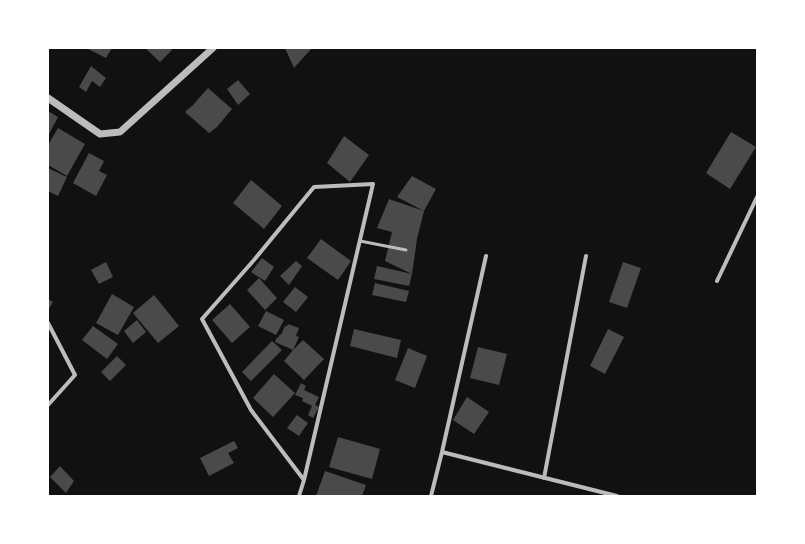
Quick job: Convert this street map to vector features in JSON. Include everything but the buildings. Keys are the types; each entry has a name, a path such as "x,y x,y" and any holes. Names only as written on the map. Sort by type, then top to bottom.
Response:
{"street":[{"path":"48,98 100,134 120,132 213,48"},
{"path":"300,496 304,480 360,241 373,184 314,187 254,260 202,319 251,410 304,480"},
{"path":"717,281 757,197"},
{"path":"431,496 486,256"},
{"path":"544,478 586,256"},
{"path":"48,322 75,375 48,405"},
{"path":"442,452 617,496"}],"lane":[{"path":"360,241 406,250"}]}
